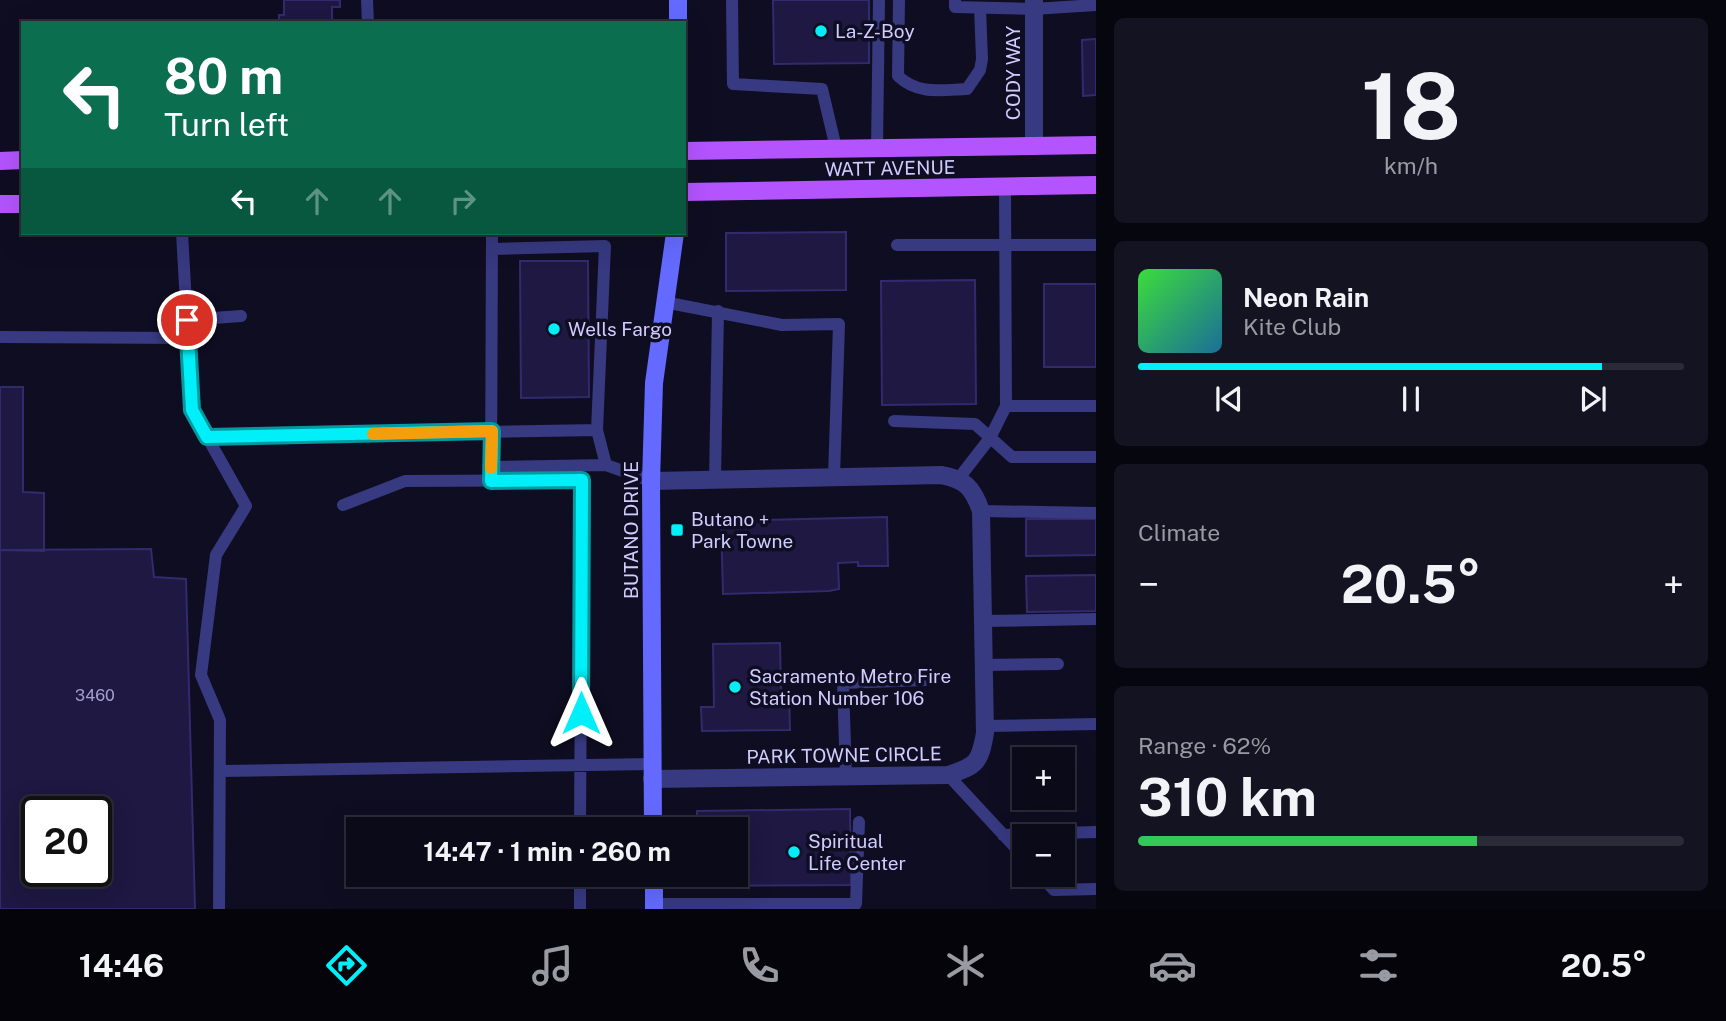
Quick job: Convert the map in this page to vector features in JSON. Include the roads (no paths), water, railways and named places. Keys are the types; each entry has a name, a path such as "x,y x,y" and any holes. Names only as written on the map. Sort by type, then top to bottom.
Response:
{"main road":[{"name":"WATT AVENUE","path":"686,151 1096,145"},
{"path":"0,161 21,160"},
{"name":"WATT AVENUE","path":"686,192 1096,185"},
{"path":"0,204 21,204"}],"street":[{"path":"678,0 678,21"},
{"name":"CODY WAY","path":"1033,4 1034,146"},
{"name":"BUTANO DRIVE","path":"653,817 651,481 654,383 675,235"},
{"path":"651,481 941,475 959,478"},
{"name":"PARK TOWNE CIRCLE","path":"652,771 846,776 948,775 971,767 981,755 984,726 981,511 974,490 959,478"},
{"path":"654,887 654,906"}],"lane":[{"path":"367,0 368,21"},
{"path":"732,0 733,84 822,89 836,148"},
{"path":"877,147 879,0"},
{"path":"899,0 898,76 907,85 921,90 967,89 980,70 980,8"},
{"path":"955,0 955,7 980,8 1033,4 1096,5"},
{"path":"959,478 990,438 1006,406 1005,187"},
{"path":"182,235 192,410 246,506 216,555 201,675 220,720 219,909"},
{"path":"491,474 492,235"},
{"path":"897,245 1096,245"},
{"path":"493,248 604,246 597,430 606,465"},
{"path":"664,302 782,325 839,324 834,477"},
{"path":"715,480 718,311"},
{"path":"187,320 241,316"},
{"path":"0,337 188,338"},
{"path":"1006,406 1096,406"},
{"path":"894,421 975,424 1012,457 1096,457"},
{"path":"207,437 597,430"},
{"path":"343,505 405,481 606,465 651,481"},
{"path":"491,474 582,480 580,817"},
{"path":"981,511 1096,513"},
{"path":"983,621 1096,619"},
{"path":"983,665 1058,664"},
{"path":"846,776 843,683 925,680"},
{"path":"984,726 1096,724"},
{"path":"220,771 581,765 652,771"},
{"path":"948,775 1012,844"},
{"path":"654,906 856,904 859,822"},
{"path":"1003,835 1096,832"},
{"path":"580,887 580,909"},
{"path":"1051,887 1054,890 1096,888"}],"place":[{"name":"La-Z-Boy","path":"821,31"},
{"name":"Wells Fargo","path":"554,329"},
{"name":"Butano + Park Towne","path":"677,530"},
{"name":"Sacramento Metro Fire Station Number 106","path":"735,687"},
{"name":"Spiritual Life Center","path":"794,852"}]}
